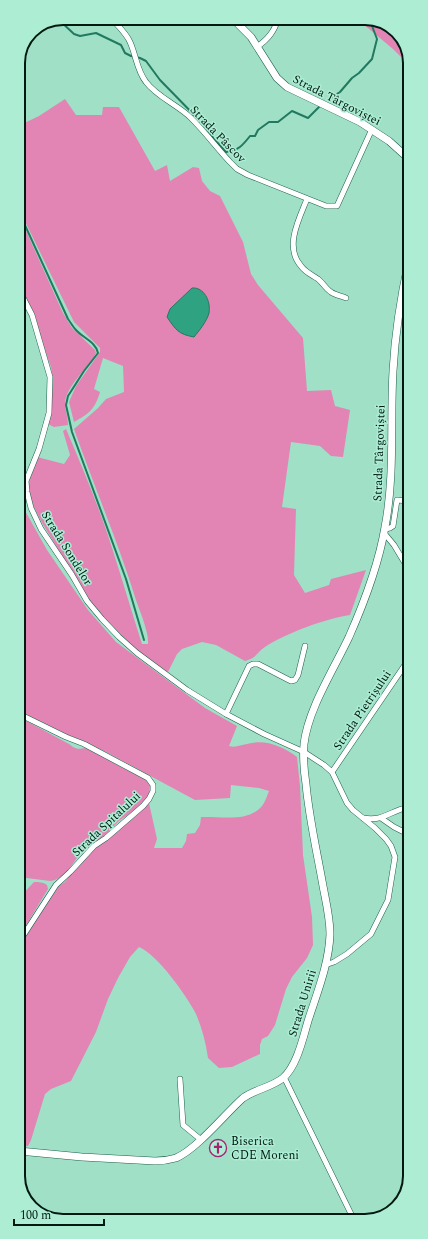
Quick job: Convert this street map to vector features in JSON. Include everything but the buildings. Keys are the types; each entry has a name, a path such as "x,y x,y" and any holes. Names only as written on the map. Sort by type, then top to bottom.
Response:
{"main road":[{"name":"Strada Târgoviștei","path":"239,25 251,37 277,78 287,87 372,129 396,146 403,153"},
{"name":"Strada Târgoviștei","path":"304,752 310,720 363,602 384,531 392,468 393,370 403,294"},
{"name":"Strada Unirii","path":"284,1077 290,1069 302,1041 325,965 329,946 330,923 309,812 304,752"},
{"path":"25,1152 82,1157 165,1161 184,1153 249,1094 277,1082 284,1077"}],"street":[{"name":"Strada Pâscov","path":"118,25 130,41 136,62 145,81 153,90 175,104 192,119 230,162 237,169 248,175 326,206 337,206 372,129"},
{"path":"257,47 270,36 276,25"},
{"path":"307,199 296,225 293,243 294,254 300,265 307,272 319,280 331,292 346,298"},
{"name":"Strada Sondelor","path":"25,302 32,315 50,377 49,413 39,449 26,481 31,508 41,529 72,575 87,601 102,620 119,637 165,675 205,702 264,734 304,752"},
{"path":"397,500 393,526 384,531 403,560"},
{"path":"389,501 403,500"},
{"path":"226,714 249,666 258,664 291,681 295,680 298,675 305,646"},
{"name":"Strada Pietrișului","path":"332,772 403,668"},
{"name":"Strada Spitalului","path":"25,717 84,744 148,778 153,785 151,795 143,806 106,838 94,846 56,885 25,933"},
{"path":"304,752 316,759 332,772 348,802 358,815 386,839 391,846 395,857 388,900 371,934 347,954 334,962 325,965"},
{"path":"363,818 381,818 403,809"},
{"path":"381,818 403,832"},
{"path":"284,1077 351,1214"},
{"path":"180,1079 183,1125 200,1140"}],"shaded area":[{"path":"364,25 380,28 390,34 397,42 403,59"},
{"path":"65,99 76,115 102,115 103,107 119,107 155,171 167,165 170,181 193,167 199,168 202,181 210,191 220,196 243,242 251,274 258,285 303,338 307,391 331,390 335,406 350,410 343,457 331,456 320,446 291,442 282,507 296,509 294,575 305,593 329,585 331,579 366,570 350,615 330,619 294,632 273,642 262,649 254,657 245,661 216,645 202,642 182,649 177,654 168,672 148,659 117,633 93,605 78,581 35,510 29,489 30,477 37,457 64,464 70,455 63,431 66,429 103,520 142,644 148,644 146,628 129,578 74,429 106,399 124,392 123,366 103,358 94,389 100,392 96,403 88,413 74,422 69,402 76,386 100,352 100,348 74,322 25,221 25,123 39,116"},
{"path":"25,229 63,313 72,328 95,350 96,353 73,383 66,397 65,406 68,425 54,427 48,424 51,412 53,379 51,367 33,317 25,300"},
{"path":"192,288 196,288 203,292 209,304 207,319 194,337 178,331 167,317 170,309"},
{"path":"25,511 47,550 88,610 116,642 205,708 237,726 229,746 236,747 260,742 267,743 273,744 297,757 300,786 303,855 312,917 313,945 307,958 292,977 286,989 275,1025 268,1036 262,1039 260,1054 232,1067 219,1068 208,1058 200,1025 196,1014 186,997 163,967 146,951 139,947 130,957 118,978 108,999 96,1032 71,1081 51,1089 45,1094 31,1140 28,1146 25,1146 25,937 59,886 65,882 88,853 136,816 148,803 157,839 154,848 182,848 186,841 187,834 195,833 200,825 201,817 233,818 249,815 262,806 269,791 259,788 231,785 230,798 195,800 106,752 66,735 25,714"},
{"path":"25,720 78,749 90,749 144,778 150,785 147,799 144,803 119,821 106,834 81,853 64,874 56,880 50,881 25,878"},
{"path":"34,882 41,882 47,885 48,889 25,927 25,892"}],"waterway":[{"path":"64,25 74,34 80,36 96,33 121,45 125,53 146,61 160,80 202,123 226,152 240,147 250,136 255,136 258,130 269,122 278,122 292,111 308,118 319,107"},
{"path":"328,100 340,92 372,59 377,39 372,26"},
{"path":"25,225 68,319 76,330 97,349 98,353 68,396 66,405 72,432 126,579 144,640"}],"place":[{"name":"Biserica CDE Moreni","path":"218,1148"}]}
